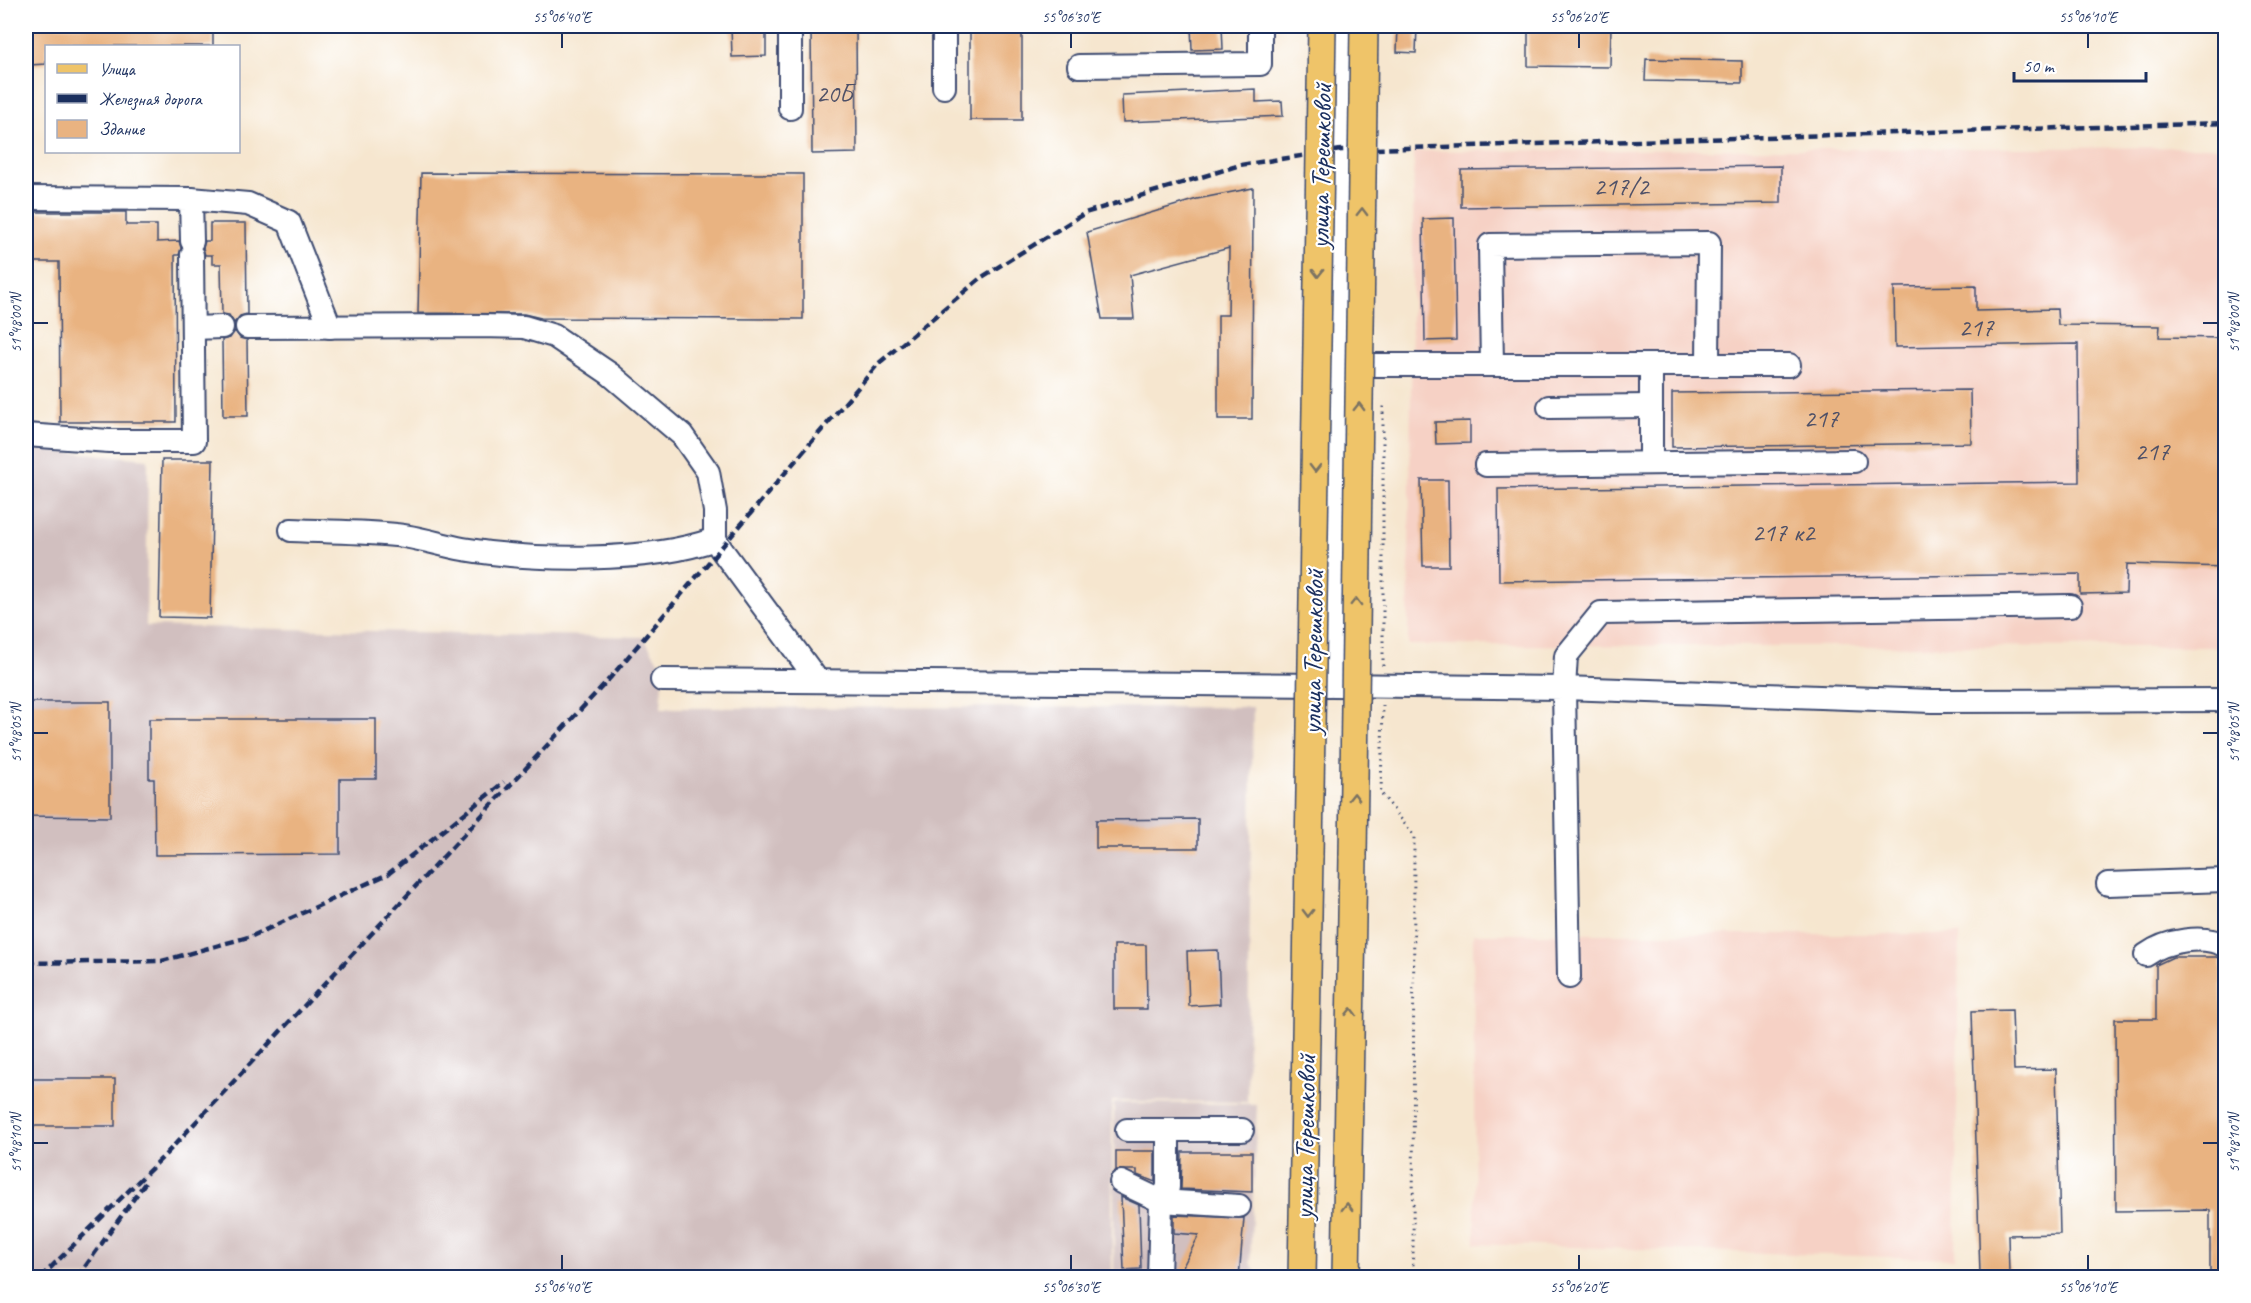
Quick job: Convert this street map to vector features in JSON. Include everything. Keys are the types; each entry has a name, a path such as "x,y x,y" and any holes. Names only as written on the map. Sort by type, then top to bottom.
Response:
{"main road":[{"name":"улица Терешковой","path":"1302,1271 1322,26"},
{"name":"улица Терешковой","path":"1346,1271 1364,26"}],"lane":[{"path":"790,26 790,108"},
{"path":"944,26 944,87"},
{"path":"1079,66 1260,64 1260,26"},
{"path":"1333,686 1343,26"},
{"path":"26,198 191,199 248,204 289,222 330,327"},
{"path":"26,435 109,441 194,441 191,199"},
{"path":"1492,365 1490,245 1709,243 1708,365"},
{"path":"193,328 222,327"},
{"path":"247,327 524,327 554,336 610,374 682,435 708,472 715,511 715,539 818,681"},
{"path":"1337,365 1789,365"},
{"path":"1651,365 1651,463"},
{"path":"1549,407 1651,406"},
{"path":"1486,465 1854,461"},
{"path":"291,530 396,535 464,549 539,557 625,556 695,546 715,539"},
{"path":"1569,977 1564,688 1566,656 1601,613 2070,606"},
{"path":"663,680 1564,688 1932,701 2226,700"},
{"path":"2108,884 2226,880"},
{"path":"2146,955 2154,949 2169,944 2203,940 2215,940 2226,946"},
{"path":"1127,1130 1242,1131"},
{"path":"1160,1278 1161,1201 1168,1187 1168,1131"},
{"path":"1120,1182 1161,1201 1239,1206"}],"path":[{"path":"1383,686 1382,793 1414,836 1413,1278"}],"shaded area":[{"path":"2225,147 2225,647 1408,645 1414,151"},
{"path":"26,448 148,459 146,626 643,637 663,669 661,708 1253,707 1247,1102 1112,1101 1112,1277 26,1277"},
{"path":"1473,934 1959,934 1955,1259 1475,1244"},
{"path":"1114,1103 1257,1104 1250,1263 1259,1277 1114,1278"}],"building":[{"path":"28,26 213,26 213,45 45,45 45,64 29,65"},
{"path":"731,26 766,26 766,56 732,57"},
{"path":"811,26 856,26 857,153 812,154"},
{"path":"970,26 1022,26 1022,120 970,120"},
{"path":"1191,26 1222,26 1223,49 1192,50"},
{"path":"1398,26 1417,26 1416,53 1397,52"},
{"path":"1528,26 1611,26 1610,67 1528,66"},
{"path":"1646,59 1742,61 1742,83 1645,81"},
{"path":"1256,89 1256,102 1282,101 1283,116 1123,122 1122,95"},
{"path":"1781,166 1781,203 1461,207 1461,170"},
{"path":"421,173 803,174 803,319 541,318 524,314 418,313"},
{"path":"1253,188 1252,419 1218,419 1218,315 1228,315 1229,248 1130,275 1134,319 1102,319 1087,232 1197,199"},
{"path":"26,212 126,212 126,225 157,225 157,242 179,241 181,248 179,255 175,255 176,422 60,422 59,262 26,262"},
{"path":"1454,218 1456,340 1425,341 1423,219"},
{"path":"210,223 246,223 247,314 240,316 234,323 229,315 222,314 221,264 212,264 212,255 205,255 203,248 205,241 210,241"},
{"path":"1976,286 1976,311 2057,309 2058,325 2160,326 2159,337 2226,338 2226,567 2127,564 2126,593 2080,594 2080,574 1499,581 1498,489 2079,482 2078,344 1895,347 1894,287"},
{"path":"235,331 240,338 247,340 248,416 223,416 222,340 230,338"},
{"path":"1970,390 1971,443 1672,447 1672,393"},
{"path":"1470,421 1470,443 1436,444 1435,422"},
{"path":"162,460 213,460 210,618 159,617"},
{"path":"1421,480 1448,480 1449,566 1423,566"},
{"path":"26,702 110,702 110,817 26,816"},
{"path":"149,719 376,719 376,779 340,779 340,854 155,855 154,779 149,779"},
{"path":"1198,819 1198,848 1096,848 1096,820"},
{"path":"1114,945 1146,945 1147,1009 1114,1009"},
{"path":"1218,950 1220,1004 1189,1006 1187,951"},
{"path":"2173,957 2221,959 2222,1017 2226,1017 2226,1278 2210,1278 2210,1210 2116,1211 2115,1019 2156,1019 2156,965"},
{"path":"2012,1010 2014,1070 2056,1069 2060,1234 2008,1235 2009,1273 1980,1274 1972,1011"},
{"path":"26,1079 115,1079 115,1126 26,1126"},
{"path":"1116,1151 1155,1151 1155,1182 1137,1175 1137,1170 1116,1170"},
{"path":"1182,1152 1252,1152 1252,1192 1181,1189"},
{"path":"1121,1197 1139,1205 1141,1269 1124,1270"},
{"path":"1174,1215 1244,1218 1239,1278 1177,1278 1199,1235 1174,1233"}],"railway":[{"path":"2219,54 2226,54"},
{"path":"40,1278 166,1154 610,678 879,363 982,277 1085,213 1240,165 1341,150 2226,123"},
{"path":"26,963 162,961 252,936 388,874 504,782"},
{"path":"77,1278 145,1183"}]}
